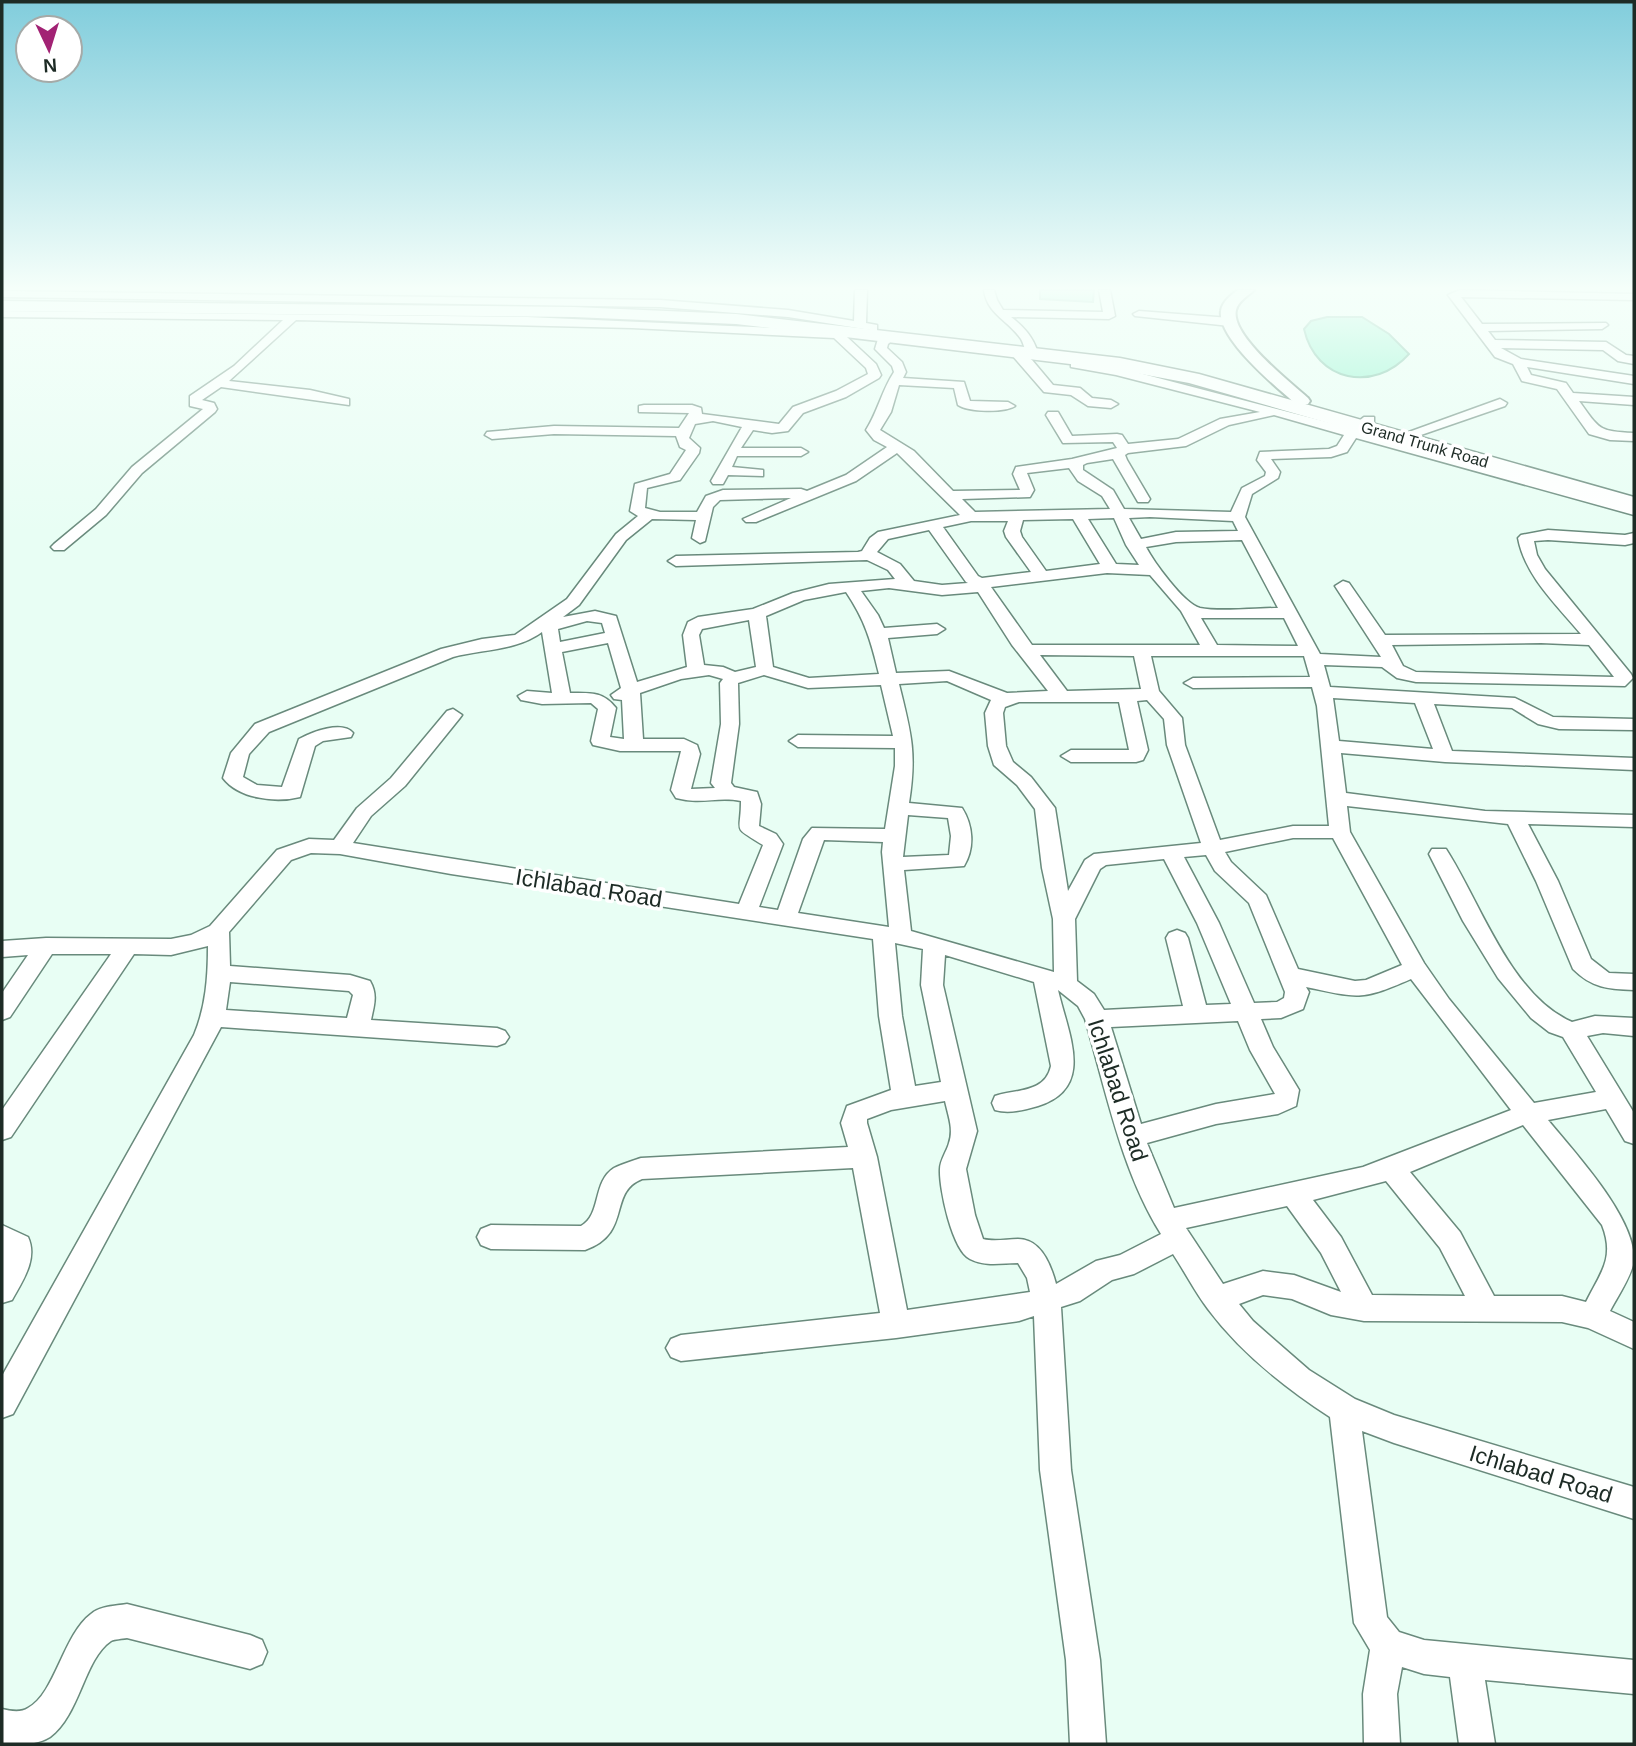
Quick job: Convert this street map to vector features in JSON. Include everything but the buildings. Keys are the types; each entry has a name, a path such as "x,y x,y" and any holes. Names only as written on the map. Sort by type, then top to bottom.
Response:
{"highway":[{"name":"Grand Trunk Road","path":"1160,371 1634,504"},
{"name":"Grand Trunk Road","path":"1361,426 1413,433 1634,495"}],"main road":[{"path":"1267,371 1291,406"}],"street":[{"path":"59,547 85,527 137,470 210,409 209,406 194,401 233,371"},
{"path":"705,516 648,515 637,511 640,487 649,482 675,477 694,451 683,441 687,424 694,419 717,418 772,429 783,428 798,410 841,394 875,375 874,371"},
{"path":"899,371 889,402 873,430 879,437 898,446 971,517"},
{"path":"1035,371 1049,389 1075,391 1088,402 1111,404"},
{"path":"1523,371 1526,378 1556,384 1570,397 1594,431 1610,436 1634,437"},
{"path":"1579,371 1634,380"},
{"path":"894,381 959,385 965,405 1008,406"},
{"path":"220,383 310,394 344,402"},
{"path":"1570,397 1634,401"},
{"path":"1413,433 1500,403"},
{"path":"947,495 1025,494 1027,490 1020,474 1021,470 1076,463 1083,459 1181,443 1225,422 1291,406"},
{"path":"644,409 692,409 696,411 694,419"},
{"path":"1053,415 1068,440 1117,438 1143,499"},
{"path":"751,424 732,452 721,476 758,473"},
{"path":"1593,1316 1620,1261 1623,1244 1613,1219 1415,968 1340,832 1321,687 1312,655 1238,517 1242,494 1251,486 1271,478 1273,472 1264,460 1265,455 1331,453 1342,449 1361,426 1634,512"},
{"path":"492,435 554,430 684,432"},
{"path":"751,519 867,470 884,453 898,446"},
{"path":"732,452 801,452"},
{"path":"1076,463 1076,471 1083,478 1108,493 1134,545 1149,568 1157,573 1181,605 1189,611 1212,652"},
{"path":"700,538 706,504 712,497 723,494 817,492"},
{"path":"869,554 883,535 971,517 1016,518 1118,513 1238,517"},
{"path":"543,628 573,602 628,530 648,515"},
{"path":"1078,515 1109,562 1107,568"},
{"path":"1016,518 1012,531 1014,537 1042,576"},
{"path":"932,523 972,579 981,585 1018,641 1061,696"},
{"path":"1134,545 1177,537 1246,535"},
{"path":"1027,650 1312,655 1386,662 1402,674 1416,677 1623,680 1625,678 1538,570 1529,555 1526,538 1548,535 1625,540 1634,538"},
{"path":"676,561 824,559 869,554 894,567 908,584"},
{"path":"696,671 691,635 694,626 704,621 757,614 799,596 850,587 908,584 942,590 1107,568 1149,568"},
{"path":"1343,586 1395,667"},
{"path":"850,587 870,615 878,634 891,678 904,742 905,766 894,836 893,935 885,975 905,1098"},
{"path":"1189,611 1290,614"},
{"path":"757,614 757,627 766,663 764,670"},
{"path":"344,733 318,736 306,743 292,787 293,793 251,790 239,785 233,778 240,753 262,727 447,653 482,644 520,640 543,628 590,616 610,620 616,636 631,690 634,745"},
{"path":"543,628 554,648 562,698"},
{"path":"878,634 937,629"},
{"path":"554,648 616,636"},
{"path":"1382,643 1387,640 1518,638 1595,640"},
{"path":"1097,1019 1282,1010 1295,1003 1297,992 1258,900 1222,866 1213,848 1177,745 1172,718 1150,692 1143,652"},
{"path":"603,702 660,679 712,668 725,670 733,678"},
{"path":"727,792 721,783 729,735 729,683 733,678 764,670 808,683 948,676 1005,699 1127,697 1150,692"},
{"path":"1194,682 1321,687 1515,703 1527,707 1546,721 1561,724 1634,724"},
{"path":"527,696 595,698 603,702 608,714 600,741 634,745 674,744 690,749 681,790 683,794 701,797 727,792 750,796 752,800 747,824 749,829 769,839 773,844 746,912"},
{"path":"1070,756 1136,756 1139,750 1127,697"},
{"path":"1422,697 1445,756"},
{"path":"1005,699 997,704 994,713 996,746 1004,765 1024,781 1045,808 1052,868 1064,919"},
{"path":"340,847 364,812 398,782 453,715"},
{"path":"798,741 904,742"},
{"path":"1330,746 1445,756 1634,764"},
{"path":"1335,798 1515,818 1634,821"},
{"path":"893,864 945,863 957,861 960,855 959,817 956,812 897,808"},
{"path":"1515,818 1547,881 1581,963 1592,974 1605,981 1634,982"},
{"path":"1004,1103 1037,1097 1055,1089 1062,1077 1055,981 1064,919 1092,865 1101,859 1213,848 1293,832 1340,832"},
{"path":"786,917 813,839 819,833 894,836"},
{"name":"Ichlabad Road","path":"218,931 284,855 310,846 340,847 451,867 893,935 934,944 1055,981 1086,1000 1097,1019 1132,1137 1153,1195 1217,1299 1243,1329 1300,1380 1344,1409 1394,1429 1634,1503"},
{"path":"1132,1137 1216,1114 1278,1104 1287,1099 1287,1090 1262,1050 1208,923 1171,852"},
{"path":"1439,854 1467,908 1523,994 1554,1024 1575,1032 1591,1026 1634,1027"},
{"path":"2,949 46,946 171,947 197,942 218,931 220,974 213,1018 2,1404"},
{"path":"1177,938 1197,1014"},
{"path":"934,944 932,985 964,1143 954,1159 953,1169 967,1240 974,1249 984,1252 1025,1251 1033,1259 1046,1301 1056,1472 1081,1642 1089,1713 1088,1744"},
{"path":"2,1011 46,946"},
{"path":"2,1129 128,946"},
{"path":"1290,975 1355,989 1369,988 1415,968"},
{"path":"220,974 350,983 362,987 365,995 357,1027"},
{"path":"213,1018 497,1037"},
{"path":"1575,1032 1575,1037 1634,1134"},
{"path":"897,1325 864,1157 854,1123 856,1113 865,1108 905,1098 954,1090"},
{"path":"681,1348 897,1325 1019,1308 1046,1301 1070,1292 1115,1268 1172,1229 1391,1168 1491,1125 1528,1114 1611,1099"},
{"path":"491,1237 585,1238 598,1231 604,1223 610,1192 621,1177 640,1169 864,1157"},
{"path":"1391,1168 1450,1240 1486,1310"},
{"path":"1294,1195 1331,1245 1364,1308"},
{"path":"2,1237 18,1245 16,1267 2,1291"},
{"path":"1217,1299 1263,1283 1294,1287 1331,1303 1364,1308 1562,1309 1593,1316 1634,1336"},
{"path":"1344,1409 1371,1623 1388,1646 1424,1657 1634,1677"},
{"path":"2,1727 12,1729 37,1725 46,1716 55,1706 86,1644 103,1625 127,1621 250,1652"},
{"path":"1382,1744 1380,1694 1388,1646"},
{"path":"1465,1661 1477,1744"}],"shaded area":[{"path":"1337,371 1385,371 1364,377 1348,376"}]}
